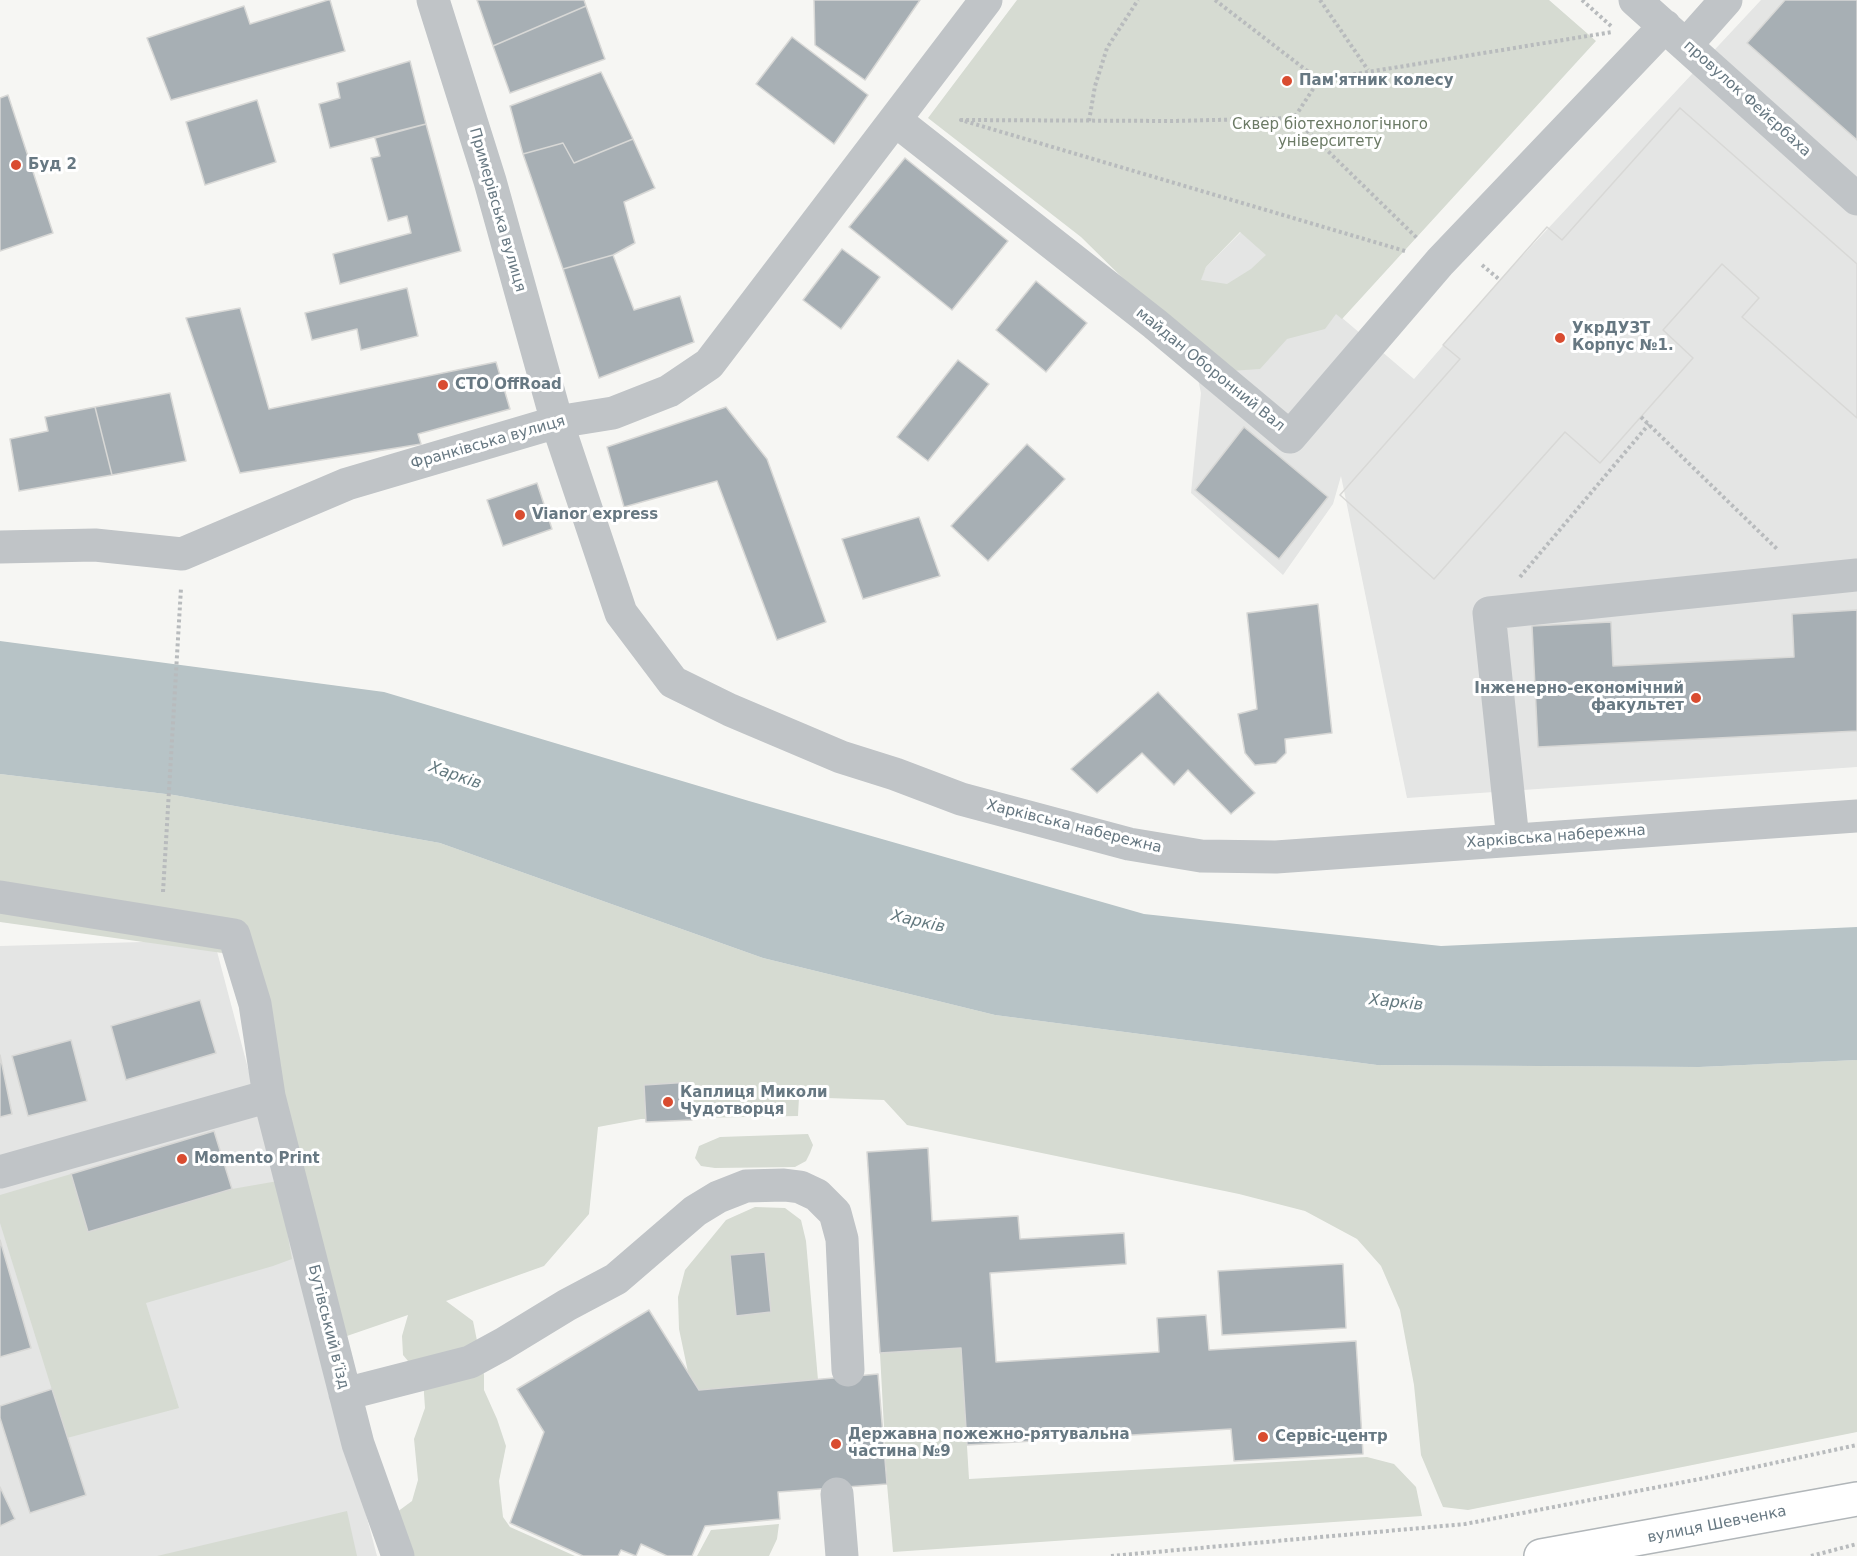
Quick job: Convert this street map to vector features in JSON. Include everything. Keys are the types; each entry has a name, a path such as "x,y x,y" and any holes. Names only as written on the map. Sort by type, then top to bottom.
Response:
{"main road":[{"name":"вулиця Шевченка","path":"1541,1556 1857,1498"}],"street":[{"name":"Примерівська вулиця","path":"433,0 490,181 557,422"},
{"path":"895,120 986,0"},
{"name":"провулок Фейєрбаха","path":"1635,0 1857,200"},
{"name":"майдан Оборонний Вал","path":"895,120 1193,356 1290,436 1372,344 1440,262 1676,35 1726,0"},
{"name":"Франківська вулиця","path":"0,548 95,545 182,554 347,484 557,422 613,413 669,392 709,364 895,120"},
{"name":"Харківська набережна","path":"557,422 621,614 673,682 730,710 841,757 961,799 1129,844 1201,856 1276,857 1857,816"},
{"path":"1513,840 1489,613 1857,574"},
{"name":"Бутівський в’їзд","path":"0,897 234,935 255,1004 269,1096 345,1394 358,1443 398,1556"},
{"path":"0,1172 269,1096"},
{"path":"345,1394 470,1362 616,1279 695,1211 718,1197 746,1186 800,1187 817,1195 835,1213 842,1239 848,1370"},
{"path":"837,1494 842,1556"}],"path":[{"path":"1089,121 1095,86 1107,48 1138,0"},
{"path":"1215,0 1319,80"},
{"path":"1320,0 1368,70"},
{"path":"1293,118 1319,80 1368,70 1616,31 1582,0"},
{"path":"1293,118 1440,262 961,120 1293,118"},
{"path":"1641,417 1808,579"},
{"path":"1489,613 1649,424"},
{"path":"162,902 180,623"},
{"path":"1111,1556 1464,1524 1700,1479 1857,1445"},
{"path":"1810,1556 1857,1544"}],"shaded area":[{"path":"1761,0 1857,0 1857,767 1407,798 1341,476 1333,504 1283,575 1191,493 1201,393 1184,316 1206,267 1241,232 1414,379 1500,280"},
{"path":"214,940 377,1556 0,1556 0,946"}],"green space":[{"name":"Сквер біотехнологічного університету","path":"1017,0 1549,0 1596,41 1342,319 1336,314 1325,329 1287,339 1260,369 1230,371 1144,299 1081,237 928,118","holes":["1240,232 1266,255 1251,269 1227,284 1201,280 1206,267"]},
{"path":"0,774 174,795 440,843 763,958 995,1015 1377,1065 1699,1067 1857,1060 1857,1432 1468,1510 1443,1507 1421,1455 1414,1385 1400,1310 1381,1266 1357,1239 1305,1211 1239,1194 907,1125 884,1100 799,1097 798,1116 641,1119 598,1127 589,1214 544,1266 446,1301 473,1321 484,1375 484,1390 506,1446 499,1481 503,1517 510,1527 575,1556 404,1556 393,1515 412,1501 418,1480 414,1439 425,1408 423,1379 403,1355 402,1336 408,1315 344,1337 251,957 0,922"},
{"path":"808,1134 813,1145 810,1153 806,1161 795,1167 715,1168 701,1166 695,1158 699,1146 720,1137"},
{"path":"71,1174 89,1232 232,1189 278,1181 292,1259 146,1303 179,1408 67,1438 0,1223 0,1195"},
{"path":"755,1207 785,1208 801,1220 806,1241 818,1380 699,1390 688,1372 679,1329 678,1297 685,1270 726,1220"},
{"path":"961,1348 969,1479 1367,1457 1394,1464 1416,1487 1422,1516 893,1552 880,1353"},
{"path":"347,1511 357,1556 157,1556"},
{"path":"779,1524 777,1539 769,1556 697,1556 711,1530"}],"water":[{"name":"Харків","path":"0,641 384,692 749,801 1144,914 1441,946 1857,927 1857,1060 1699,1067 1377,1065 995,1015 763,958 440,843 174,795 0,774"}],"building":[{"path":"330,0 345,51 171,100 147,38 244,6 250,24"},
{"path":"477,0 584,0 586,6 493,46"},
{"path":"814,0 920,0 865,80 815,45"},
{"path":"1785,0 1857,0 1857,140 1747,43"},
{"path":"586,6 605,59 510,93 493,46"},
{"path":"792,37 868,95 834,144 756,84"},
{"path":"410,61 426,124 330,148 319,104 340,98 337,83"},
{"path":"601,72 633,139 574,163 563,143 523,154 510,106"},
{"name":"Буд 2","path":"8,95 53,233 0,251 0,98"},
{"path":"257,100 276,162 205,185 186,122"},
{"name":"УкрДУЗТ Корпус №1.","path":"1680,108 1857,264 1857,418 1742,317 1759,298 1722,264 1663,330 1693,358 1600,463 1565,432 1434,579 1340,495 1460,359 1443,345 1547,227 1562,240"},
{"name":"УкрДУЗТ Корпус №1.","path":"1680,108 1857,264 1857,418 1742,317 1759,298 1722,264 1663,330 1693,358 1600,463 1565,432 1434,579 1340,495 1460,359 1443,345 1547,227 1562,240"},
{"path":"426,124 461,251 340,284 333,254 411,233 407,216 388,221 371,158 380,156 375,138"},
{"path":"633,139 655,188 624,202 635,243 613,255 563,269 523,154 563,143 574,163"},
{"path":"905,158 1008,241 952,310 849,227"},
{"path":"842,249 880,277 841,329 803,300"},
{"path":"613,255 634,310 680,296 694,342 599,378 563,269"},
{"path":"1036,281 1087,323 1046,372 996,330"},
{"path":"407,288 418,336 361,350 357,329 312,340 305,313"},
{"name":"СТО OffRoad","path":"240,308 269,409 496,362 510,409 418,434 421,444 240,473 186,318"},
{"path":"958,360 989,384 928,461 897,437"},
{"path":"170,393 186,461 112,475 95,407"},
{"path":"95,407 112,475 19,491 10,439 48,431 45,417"},
{"path":"726,407 767,459 826,622 777,640 717,481 624,507 607,447"},
{"path":"1244,427 1328,497 1279,559 1195,490"},
{"path":"1027,444 1065,479 988,561 951,526"},
{"name":"Vianor express","path":"537,483 552,529 503,546 487,500"},
{"path":"919,517 940,576 863,599 842,539"},
{"path":"1318,604 1332,733 1285,739 1286,753 1276,763 1255,765 1245,753 1238,714 1257,709 1247,613"},
{"name":"Інженерно-економічний факультет","path":"1857,610 1857,731 1538,747 1532,626 1611,622 1613,666 1794,657 1792,614"},
{"path":"1158,692 1255,793 1231,814 1188,770 1174,785 1142,753 1097,793 1071,769"},
{"path":"200,1000 216,1053 126,1080 111,1026"},
{"path":"71,1040 87,1101 28,1116 12,1056"},
{"path":"0,1055 12,1114 0,1117"},
{"name":"Каплиця Миколи Чудотворця","path":"690,1082 692,1120 646,1122 644,1085"},
{"path":"214,1131 232,1189 88,1232 71,1174"},
{"path":"928,1148 932,1221 1018,1216 1020,1239 1124,1233 1126,1264 990,1273 996,1362 1159,1352 1157,1318 1206,1315 1209,1350 1356,1341 1363,1454 1234,1461 1231,1429 967,1445 961,1348 880,1353 867,1152"},
{"path":"0,1240 31,1348 0,1357"},
{"path":"765,1252 771,1312 736,1316 730,1255"},
{"path":"1343,1264 1346,1328 1222,1335 1218,1271"},
{"path":"649,1310 699,1390 878,1374 887,1484 778,1492 780,1519 705,1526 692,1556 667,1556 641,1544 636,1556 621,1550 618,1556 583,1556 510,1523 544,1432 517,1389"},
{"path":"52,1389 86,1495 30,1513 0,1418 0,1406"},
{"path":"0,1487 15,1519 0,1526"}],"place":[{"name":"Пам'ятник колесу","path":"1287,81"},
{"name":"Буд 2","path":"16,165"},
{"name":"УкрДУЗТ Корпус №1.","path":"1560,338"},
{"name":"СТО OffRoad","path":"443,385"},
{"name":"Vianor express","path":"520,515"},
{"name":"Інженерно-економічний факультет","path":"1696,698"},
{"name":"Каплиця Миколи Чудотворця","path":"668,1102"},
{"name":"Momento Print","path":"182,1159"},
{"name":"Сервіс-центр","path":"1263,1437"},
{"name":"Державна пожежно-рятувальна частина №9","path":"836,1444"}]}
